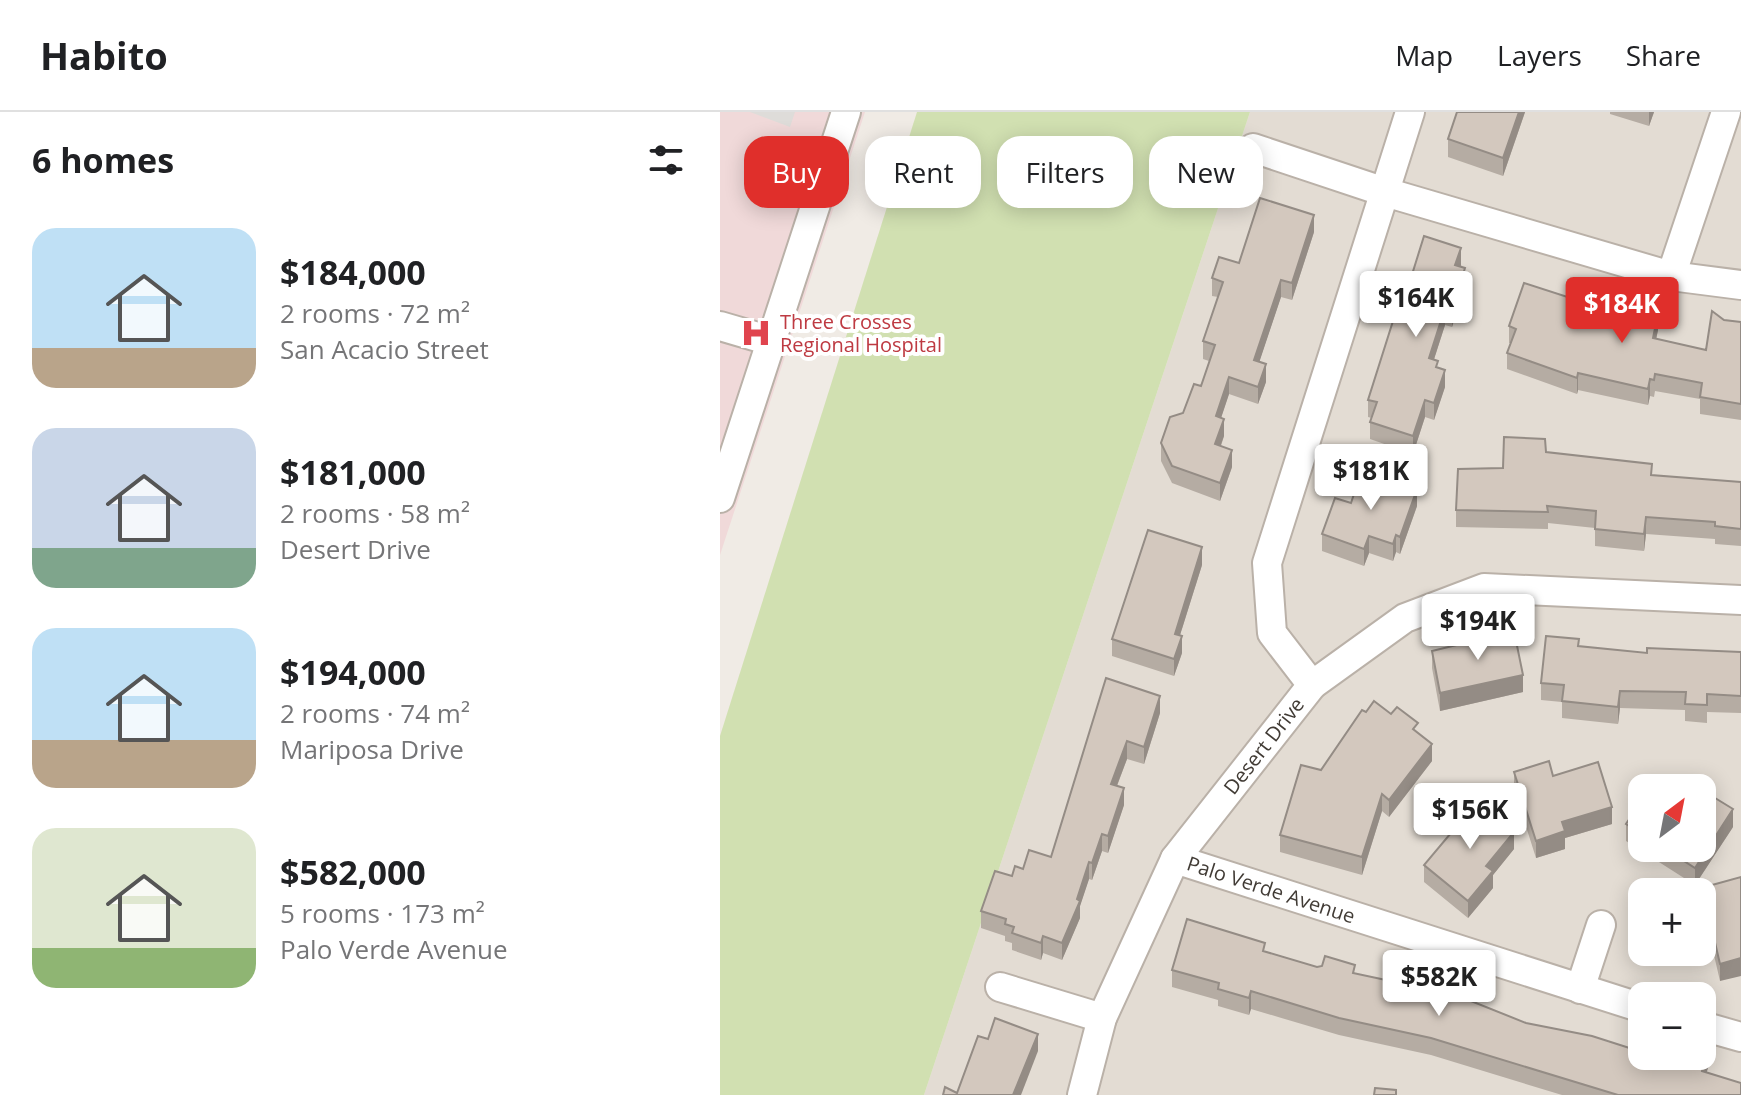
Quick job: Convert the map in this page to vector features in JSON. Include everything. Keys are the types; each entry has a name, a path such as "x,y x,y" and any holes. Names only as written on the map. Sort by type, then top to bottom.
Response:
{"street":[{"path":"720,498 846,112"},
{"name":"Desert Drive","path":"1082,1095 1102,1018 1175,859 1312,685 1272,633 1267,563 1410,112"},
{"path":"1671,276 1726,112"},
{"path":"1263,151 1385,192 1671,276 1741,285"},
{"path":"720,326 771,341"},
{"path":"1312,685 1405,618 1484,588 1741,600"},
{"name":"Palo Verde Avenue","path":"1175,859 1628,1004"},
{"path":"1580,989 1601,925"},
{"path":"1000,987 1102,1018"},
{"path":"1716,1030 1741,1037"}],"shaded area":[{"name":"Three Crosses Regional Hospital","path":"720,112 865,112 849,161 849,136 744,136 744,208 834,208 720,555"},
{"path":"750,112 795,112 790,127"},
{"path":"1250,112 1741,112 1741,1095 924,1095 1218,208 1263,208 1263,136 1242,136"}],"green space":[{"path":"917,112 1250,112 1242,136 1149,136 1149,208 1218,208 924,1095 720,1095 720,736 887,208 981,208 981,136 909,136"}],"building":[{"path":"1457,112 1519,112 1503,158 1448,139"},
{"path":"1263,199 1314,215 1292,283 1281,280 1254,360 1266,364 1258,387 1229,377 1216,416 1224,419 1215,444 1232,450 1220,483 1172,466 1161,443 1170,417 1183,413 1194,384 1201,386 1215,345 1203,341 1223,282 1212,278 1219,257 1239,263 1257,208 1263,208"},
{"path":"1424,236 1461,248 1455,265 1465,268 1452,310 1445,308 1429,358 1438,361 1436,367 1445,370 1434,403 1425,400 1413,436 1370,422 1377,402 1368,400 1406,280 1410,281"},
{"path":"1524,283 1620,314 1622,306 1658,314 1653,338 1706,350 1712,311 1724,320 1741,322 1741,404 1700,397 1702,383 1655,374 1654,380 1650,379 1648,389 1578,373 1577,378 1507,353 1516,329 1509,326"},
{"path":"1504,437 1545,439 1546,452 1652,464 1651,475 1741,482 1741,529 1715,526 1715,522 1646,517 1644,534 1595,529 1596,511 1547,506 1548,512 1456,510 1458,469 1503,468"},
{"path":"1362,470 1417,489 1400,537 1396,535 1393,544 1369,536 1364,549 1322,534 1335,498 1351,503"},
{"path":"1148,530 1202,547 1175,634 1182,636 1174,659 1112,639"},
{"path":"1514,631 1523,675 1440,693 1432,651"},
{"path":"1546,636 1579,639 1578,646 1647,653 1647,648 1741,652 1741,696 1707,694 1707,705 1685,704 1686,692 1620,691 1618,707 1562,701 1564,685 1541,683"},
{"path":"1106,678 1160,696 1144,747 1127,741 1111,784 1124,788 1108,836 1102,834 1092,863 1089,862 1077,899 1080,901 1062,943 1043,936 1041,943 1012,933 1014,927 1005,924 1006,919 981,911 995,871 1012,876 1015,866 1023,869 1029,850 1051,857"},
{"path":"1374,701 1391,714 1397,707 1418,723 1413,729 1432,744 1389,800 1382,794 1362,857 1280,835 1301,765 1321,770 1362,710 1366,712"},
{"path":"1549,761 1553,776 1598,762 1612,807 1562,822 1565,831 1536,841 1514,772"},
{"path":"1716,799 1733,809 1716,835"},
{"path":"1477,802 1514,832 1486,866 1493,871 1468,901 1424,865"},
{"path":"1741,877 1741,958 1720,964 1716,947 1716,884"},
{"path":"1187,919 1265,943 1263,951 1317,967 1322,966 1325,956 1355,965 1353,973 1456,995 1526,1023 1592,1036 1628,1048 1628,1070 1702,1070 1741,1083 1741,1095 1618,1095 1431,1038 1339,1018 1251,991 1249,998 1218,989 1219,983 1172,970"},
{"path":"995,1018 1038,1034 1013,1095 943,1095 945,1087 957,1093 978,1036 988,1039"},
{"path":"1375,1088 1396,1090 1396,1095 1374,1095"}],"place":[{"name":"Three Crosses Regional Hospital","path":"756,333"}]}
